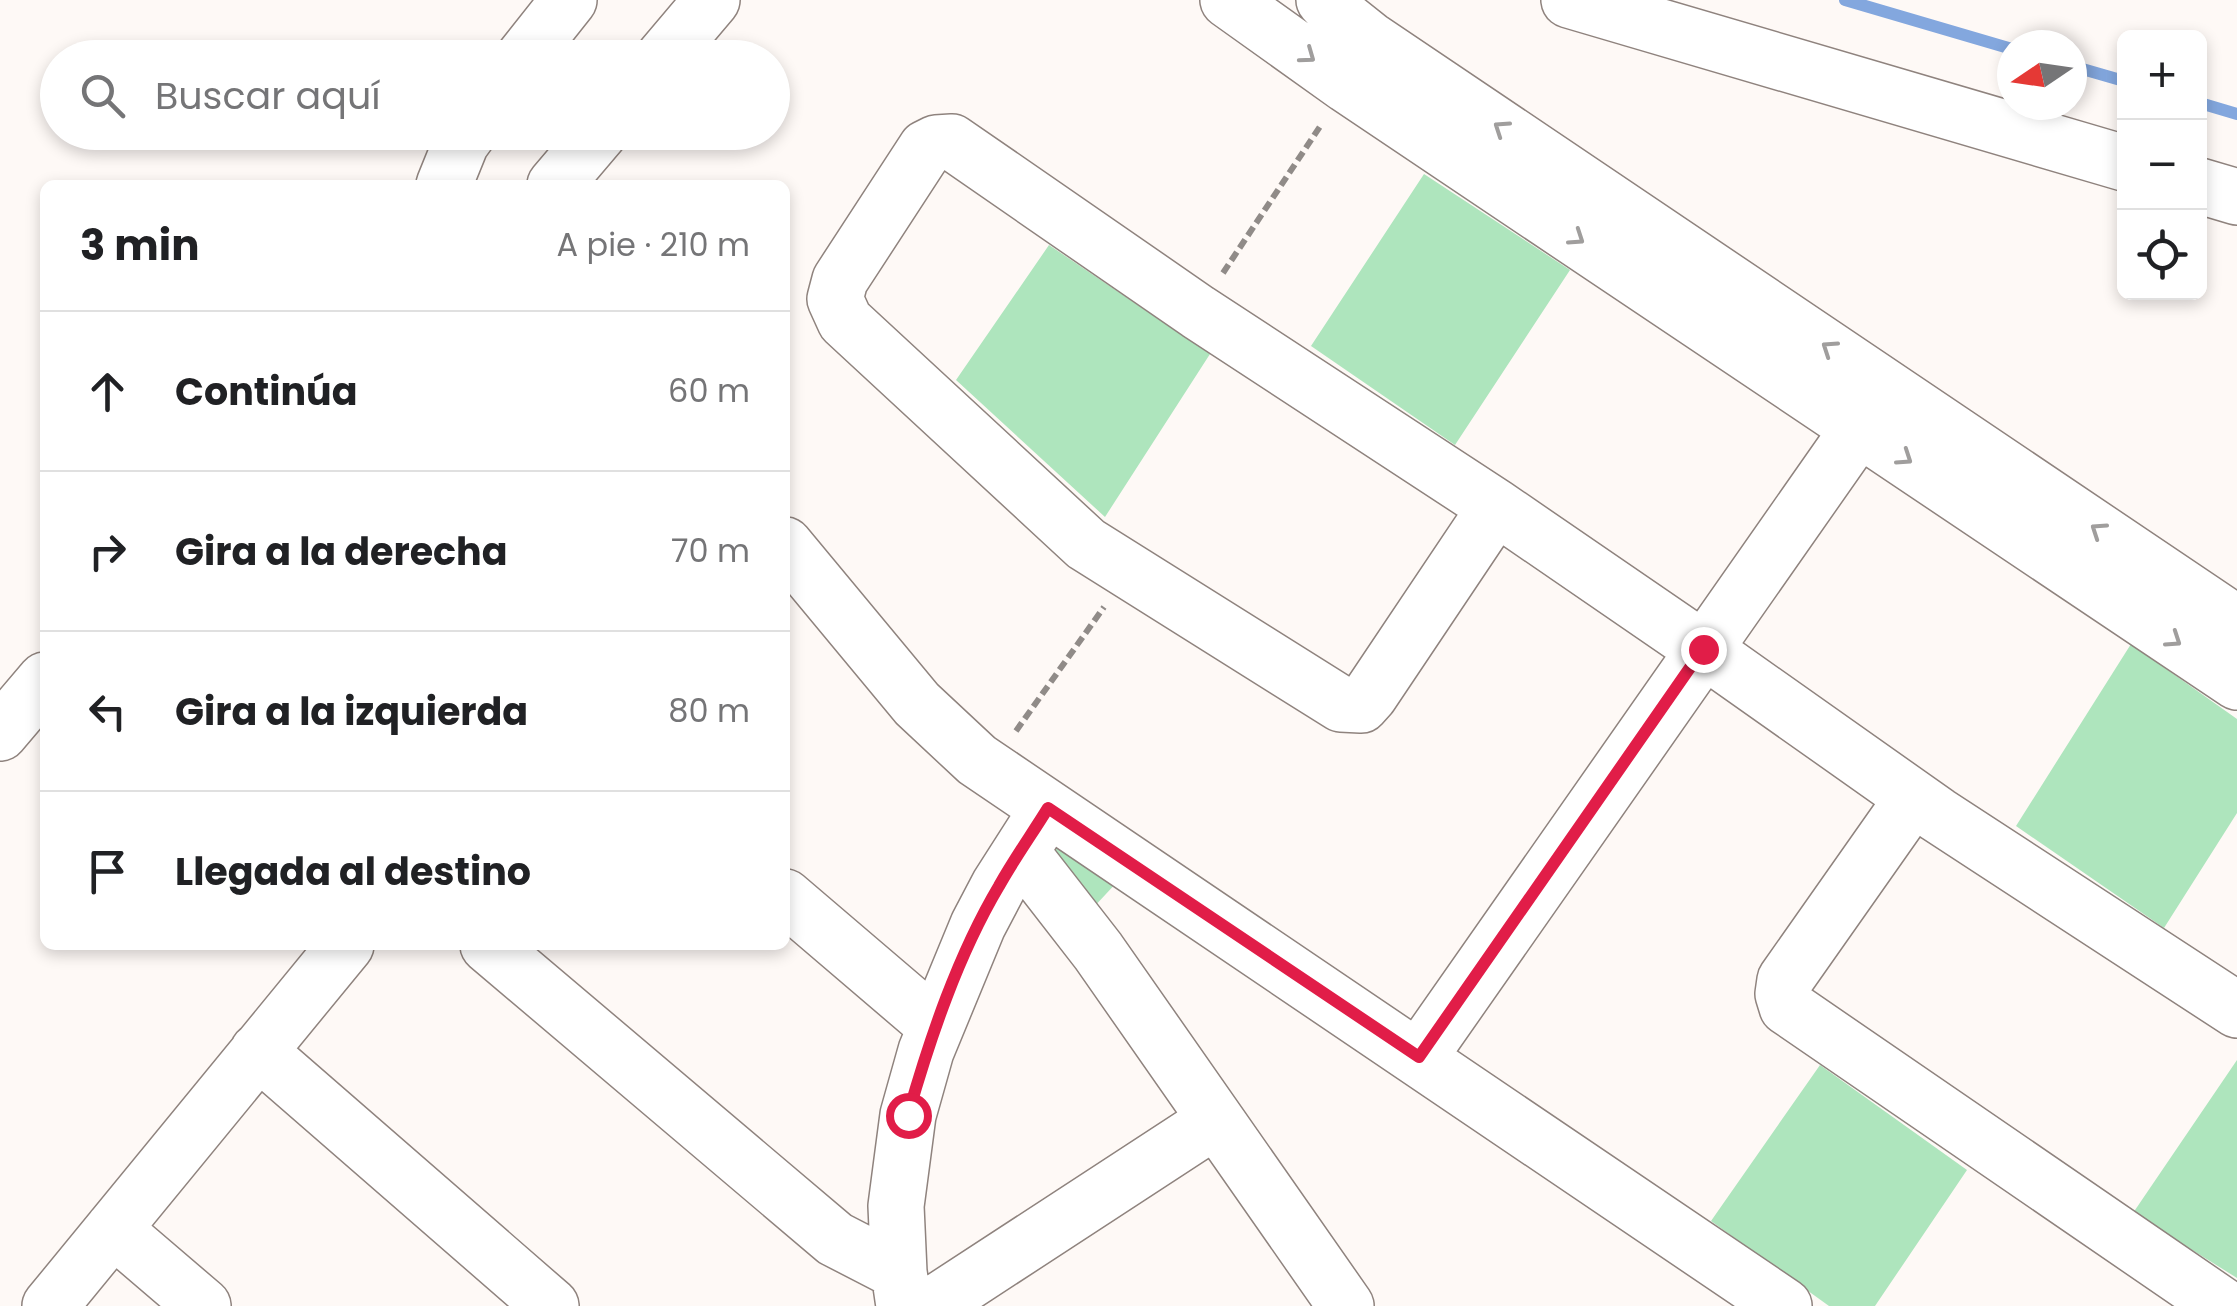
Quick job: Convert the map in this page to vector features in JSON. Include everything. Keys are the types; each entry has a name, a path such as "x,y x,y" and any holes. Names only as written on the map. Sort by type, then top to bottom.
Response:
{"street":[{"path":"537,40 569,0"},
{"path":"678,40 712,0"},
{"path":"1228,0 1347,85 2237,682"},
{"path":"1324,0 1385,50 2237,624"},
{"path":"1569,0 2117,161"},
{"path":"1496,507 1370,695 1361,705 1341,704 1086,544 844,322 835,300 840,280 926,148 952,142 1198,312 1496,507 1913,798 2237,1010"},
{"path":"559,180 585,150"},
{"path":"2207,188 2237,197"},
{"path":"1419,1057 1860,428"},
{"path":"790,550 917,704 989,768 1034,830 1098,952 1346,1306"},
{"path":"0,733 40,686"},
{"path":"1913,798 1784,980 1786,1007 2223,1306"},
{"path":"1034,830 1163,886 1784,1306"},
{"path":"911,1295 896,1206 908,1115 936,1026 978,925 1034,830"},
{"path":"1098,952 1130,911 1163,886"},
{"path":"790,901 936,1026"},
{"path":"50,1306 342,950"},
{"path":"494,950 835,1239 911,1295"},
{"path":"258,1050 552,1306"},
{"path":"911,1295 1216,1120"},
{"path":"113,1229 203,1306"}],"path":[{"path":"1198,312 1347,85"},
{"path":"989,768 1130,572"}],"green space":[{"path":"1424,174 1570,270 1455,445 1311,346"},
{"path":"1049,245 1210,354 1105,517 956,380"},
{"path":"2131,644 2237,719 2237,813 2164,928 2016,826"},
{"path":"1060,842 1119,880 1092,909 1047,845"},
{"path":"2237,1060 2237,1278 2133,1213"},
{"path":"1820,1065 1967,1170 1875,1306 1829,1306 1711,1221"}],"waterway":[{"path":"1845,0 1997,45"},
{"path":"2087,70 2117,79"},
{"path":"2207,105 2237,114"}],"route":[{"path":"908,1115 926,1051 978,925 1048,808 1419,1057 1703,649"}]}
